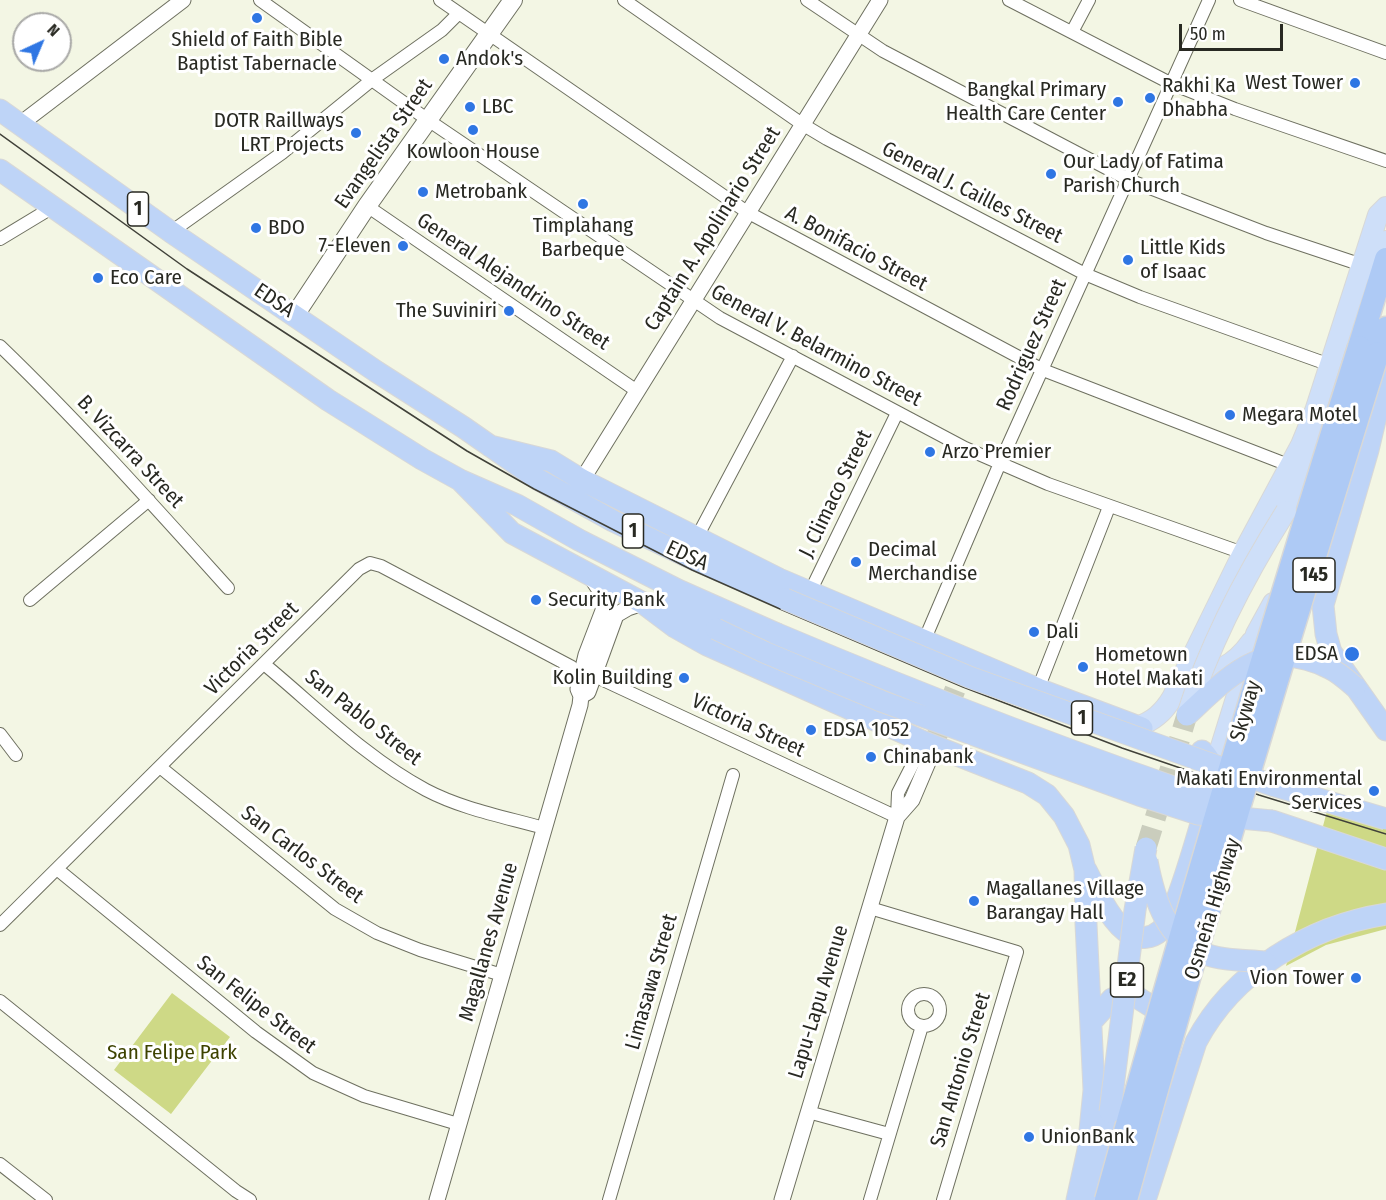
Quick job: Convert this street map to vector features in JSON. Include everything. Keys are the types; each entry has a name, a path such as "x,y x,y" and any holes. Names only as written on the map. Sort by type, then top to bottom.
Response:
{"highway":[{"name":"EDSA","path":"0,110 171,232 376,372 463,427 539,480 613,521 786,600 969,677 1241,775 1386,819"},
{"name":"EDSA","path":"0,170 328,400 460,480 519,506 678,590 875,676 1134,773 1386,859"},
{"name":"Skyway","path":"1106,1200 1166,984 1268,636 1386,260"},
{"name":"Skyway","path":"1127,1200 1217,879 1386,328"},
{"path":"1386,374 1368,450 1323,605 1326,634 1331,652 1386,730"},
{"name":"1","path":"490,446 551,462 696,539 810,592 924,641 960,661 1137,727"},
{"name":"EDSA","path":"460,480 512,533 589,574"},
{"name":"1","path":"589,574 643,603 675,627 707,645 776,677 1029,783 1047,795 1073,830 1085,870"},
{"name":"1","path":"643,603 676,609 764,652 881,701 1139,795 1198,814 1272,821"},
{"path":"1187,715 1242,667 1277,656 1316,662 1330,668 1355,687"},
{"path":"1085,870 1119,926 1140,938 1152,937 1162,930 1176,900 1213,783 1213,768 1210,759 1196,748 1137,727"},
{"name":"E2","path":"1094,1200 1110,1112 1135,910 1146,848 1150,879 1163,916 1179,938 1206,955 1265,962"},
{"path":"1077,1200 1088,1150 1093,1101 1085,870"},
{"path":"1165,1029 1172,977 1176,900"},
{"path":"1127,1200 1179,1060 1196,1042 1208,1019 1225,999 1265,962 1331,929 1386,914"},
{"path":"1090,1022 1112,999 1122,995 1135,996 1154,1008 1179,1060 1145,1200"}],"main road":[{"name":"Evangelista Street","path":"295,315 367,206 513,0"},
{"path":"1137,727 1149,722 1166,708 1243,553 1291,466 1315,411 1378,215 1386,207"},
{"path":"1187,715 1199,674 1212,645 1248,573 1286,511 1306,471 1346,366 1386,241"},
{"name":"Osmeña Highway","path":"1179,1060 1336,501 1386,349"},
{"path":"1191,655 1202,669 1214,671 1228,666 1237,658 1256,634 1296,561 1336,501"},
{"path":"1213,783 1219,753 1256,634"}],"street":[{"path":"19,125 183,0"},
{"name":"General V. Belarmino Street","path":"260,0 428,120 720,318 965,448 1048,484 1243,553"},
{"name":"A. Bonifacio Street","path":"440,0 747,212 1043,370 1291,466"},
{"name":"General J. Cailles Street","path":"624,0 827,140 1085,274 1140,297 1330,365"},
{"path":"807,0 883,51 1129,180 1266,233 1362,265"},
{"name":"Captain A. Apolinario Street","path":"582,480 880,0"},
{"path":"1009,0 1172,84 1235,110 1386,161"},
{"path":"1072,32 1089,0"},
{"name":"Rodriguez Street","path":"924,641 1000,463 1209,0"},
{"path":"1240,0 1386,53"},
{"path":"171,232 282,153 373,79 442,30 459,13"},
{"name":"General Alejandrino Street","path":"367,206 637,391"},
{"path":"0,239 53,207"},
{"name":"B. Vizcarra Street","path":"0,346 149,500 228,588"},
{"path":"696,539 793,356"},
{"name":"J. Climaco Street","path":"810,592 897,413"},
{"path":"30,600 149,500"},
{"path":"1038,689 1109,507"},
{"name":"Victoria Street","path":"0,925 359,569 370,562 583,671 897,817"},
{"name":"Magallanes Avenue","path":"437,1200 581,696 578,689 586,655 604,608 601,592 589,574"},
{"name":"Magallanes Avenue","path":"583,671 616,615 643,603"},
{"name":"San Pablo Street","path":"264,664 369,752 428,791 458,803 544,828"},
{"path":"0,734 16,755"},
{"name":"Lapu-Lapu Avenue","path":"782,1200 897,817 912,800 931,757 932,742"},
{"name":"San Carlos Street","path":"160,768 335,909 377,933 409,946 502,975"},
{"name":"Limasawa Street","path":"609,1200 733,775"},
{"name":"San Felipe Street","path":"57,869 224,1006 313,1073 364,1096 458,1125"},
{"name":"San Antonio Street","path":"870,908 1017,952 943,1200"},
{"path":"0,1001 210,1171 250,1200"},
{"path":"870,1200 922,1026"},
{"path":"808,1112 889,1134"},
{"path":"0,1164 46,1200"}],"green space":[{"path":"1327,811 1386,828 1386,929 1326,945 1286,966"},
{"name":"San Felipe Park","path":"172,993 230,1037 171,1114 114,1070"}],"tunnel":[{"path":"936,738 964,667"},
{"path":"1146,848 1187,715"}],"tram line":[{"path":"0,134 187,269 467,451 534,489 692,570 963,687 1122,748 1259,795 1386,834"}],"place":[{"name":"Shield of Faith Bible Baptist Tabernacle","path":"257,18"},
{"name":"Andok's","path":"444,59"},
{"name":"West Tower","path":"1355,83"},
{"name":"Rakhi Ka Dhabha","path":"1150,98"},
{"name":"Bangkal Primary Health Care Center","path":"1118,102"},
{"name":"LBC","path":"470,107"},
{"name":"Kowloon House","path":"473,130"},
{"name":"DOTR Raillways LRT Projects","path":"356,133"},
{"name":"Our Lady of Fatima Parish Church","path":"1051,174"},
{"name":"Metrobank","path":"423,192"},
{"name":"Timplahang Barbeque","path":"583,204"},
{"name":"BDO","path":"256,228"},
{"name":"7-Eleven","path":"403,246"},
{"name":"Little Kids of Isaac","path":"1128,260"},
{"name":"Eco Care","path":"98,278"},
{"name":"The Suviniri","path":"509,311"},
{"name":"Megara Motel","path":"1230,415"},
{"name":"Arzo Premier","path":"930,452"},
{"name":"Decimal Merchandise","path":"856,562"},
{"name":"Security Bank","path":"536,600"},
{"name":"Dali","path":"1034,632"},
{"name":"EDSA","path":"1352,654"},
{"name":"Hometown Hotel Makati","path":"1083,667"},
{"name":"Kolin Building","path":"684,678"},
{"name":"EDSA 1052","path":"811,730"},
{"name":"Chinabank","path":"871,757"},
{"name":"Makati Environmental Services","path":"1374,791"},
{"name":"Magallanes Village Barangay Hall","path":"974,901"},
{"name":"Vion Tower","path":"1356,978"},
{"name":"UnionBank","path":"1029,1137"}]}
